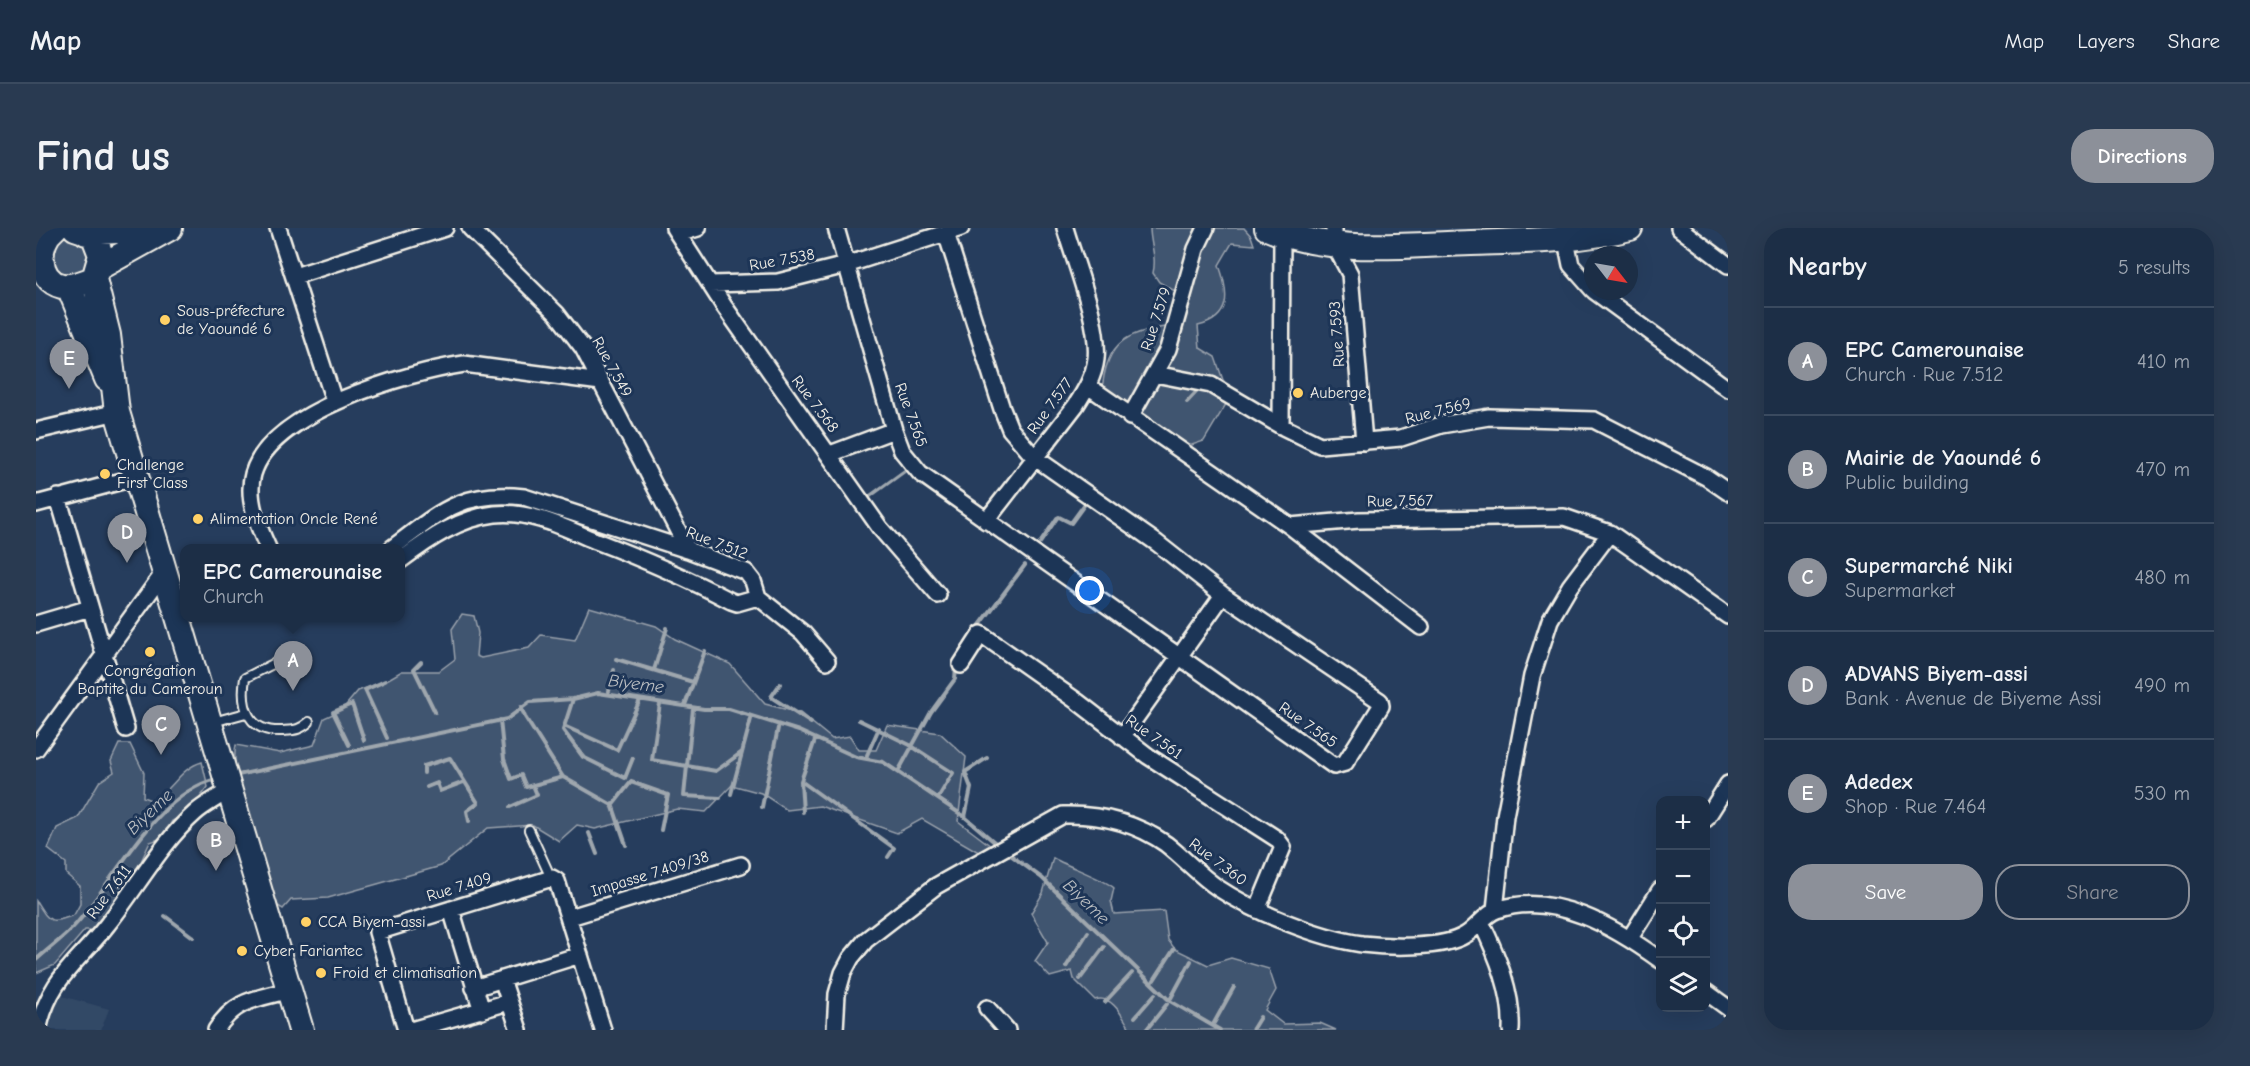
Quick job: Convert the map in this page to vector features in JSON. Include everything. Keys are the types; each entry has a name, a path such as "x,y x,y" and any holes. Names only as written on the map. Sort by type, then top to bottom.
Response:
{"main road":[{"path":"55,228 44,238 39,247 39,264 48,279 69,287 96,274 170,228"},
{"path":"81,230 161,228"},
{"path":"1275,231 1334,236 1396,246 1630,228"},
{"path":"81,230 93,234 100,248 96,274 108,335 116,402"},
{"path":"69,287 116,402 218,756 301,1030"}],"street":[{"path":"278,228 334,401"},
{"path":"295,276 445,228"},
{"name":"Rue 7.549","path":"470,228 557,314 583,348 688,550"},
{"path":"676,231 698,228"},
{"name":"Rue 7.565","path":"836,228 894,430 902,451 920,473 1334,765 1345,763 1381,706 1380,702 1223,595 1157,543 1034,457 1010,429 993,385 946,233"},
{"name":"Rue 7.538","path":"711,284 778,282 846,265 961,228"},
{"name":"Rue 7.577","path":"986,521 1088,386 1096,361 1097,340 1065,228"},
{"name":"Rue 7.579","path":"1130,417 1168,349 1196,249 1206,228"},
{"path":"1679,228 1728,265"},
{"name":"Rue 7.568","path":"676,231 778,385 830,454 880,528 938,595"},
{"path":"1275,231 1281,426"},
{"path":"1564,234 1571,265 1584,280"},
{"name":"Rue 7.593","path":"1334,236 1350,274 1364,442"},
{"path":"1606,300 1728,389"},
{"path":"266,544 256,520 252,500 252,476 260,455 278,436 334,401 443,367 464,364 601,382"},
{"name":"Rue 7.569","path":"1155,374 1211,384 1281,426 1320,445 1401,438 1441,425 1490,417 1584,419 1606,425 1706,477 1728,492"},
{"path":"1088,386 1290,526 1421,627"},
{"path":"36,431 116,402"},
{"path":"830,454 894,430"},
{"path":"36,504 137,477"},
{"name":"Rue 7.512","path":"399,544 446,508 473,498 503,495 524,497 688,550 746,572 753,581 758,597"},
{"path":"58,497 126,729"},
{"path":"405,557 433,536 466,521 495,514 520,514 552,523 682,575 731,601 737,603 758,597 803,633 827,661"},
{"name":"Rue 7.567","path":"1290,526 1359,520 1564,517 1610,533 1728,616"},
{"path":"1610,533 1570,586 1550,620 1532,676 1505,816 1495,910 1536,904 1559,908 1630,938 1657,958"},
{"path":"36,750 165,571"},
{"path":"1122,737 1223,595"},
{"path":"36,624 90,608"},
{"name":"Rue 7.561","path":"961,665 981,634 1078,702 1122,737 1281,843 1281,857 1257,910"},
{"path":"1710,813 1728,784"},
{"name":"Rue 7.611","path":"38,1030 49,993 63,973 108,925 168,844 195,813 228,786"},
{"name":"Rue 7.360","path":"835,1030 837,994 843,973 858,948 936,886 987,860 1063,815 1087,814 1113,819 1135,827 1166,845 1219,889 1257,910 1336,938 1362,944 1448,943 1465,935 1495,910"},
{"name":"Impasse 7.409/38","path":"570,917 741,865"},
{"path":"551,878 557,881 570,917 603,1030"},
{"name":"Rue 7.409","path":"409,1030 377,932 551,878"},
{"path":"1630,938 1656,896"},
{"path":"451,909 482,1011"},
{"path":"1482,922 1498,957 1512,1015 1510,1030"},
{"path":"474,988 580,955"},
{"path":"502,979 519,1030"},
{"path":"216,1030 225,1015 241,1003 290,990"},
{"path":"1710,995 1728,1008"},
{"path":"409,1030 509,1002"},
{"path":"987,1008 1007,1030"}],"lane":[{"path":"275,663 245,678 242,695 246,713 254,725 273,732 301,730 309,722"},
{"path":"209,723 246,713"},
{"path":"529,830 551,878"}],"shaded area":[{"path":"1150,228 1244,228 1251,236 1254,245 1232,243 1219,265 1226,294 1222,311 1209,322 1198,326 1200,348 1215,357 1223,380 1238,399 1226,404 1204,441 1186,447 1163,427 1102,393 1108,360 1123,341 1147,330 1179,325 1175,291 1159,282 1153,273"},
{"path":"68,234 76,235 90,250 87,270 76,277 54,272 53,241"},
{"path":"589,607 656,626 675,639 730,664 765,704 800,713 832,739 850,736 859,750 876,750 887,725 940,733 966,757 958,821 991,846 982,854 922,819 897,833 820,806 787,810 761,793 732,785 706,812 677,809 595,829 577,825 559,841 533,825 488,828 441,866 328,898 291,900 283,909 278,906 242,801 237,779 236,745 280,753 314,745 324,718 342,710 358,691 385,681 402,671 439,671 455,659 452,629 462,614 474,616 478,633 476,656 481,658 529,648 541,635 575,640"},
{"path":"119,744 130,744 144,773 143,797 153,801 160,797 188,769 202,762 208,787 189,812 172,821 162,838 150,842 137,870 124,882 118,906 98,930 85,930 55,965 36,973 36,901 51,920 74,915 80,904 80,886 66,874 66,863 48,849 57,828 78,818 99,782 114,772 111,761"},
{"path":"1053,858 1104,881 1114,888 1111,901 1114,914 1164,911 1168,940 1175,949 1208,965 1231,958 1269,969 1276,990 1265,1010 1283,1024 1320,1023 1336,1030 1131,1030 1117,1008 1107,1000 1095,1000 1074,979 1072,971 1050,977 1035,961 1048,942 1031,913 1043,893"},
{"path":"58,995 109,1009 101,1030 49,1030"}],"waterway":[{"path":"1187,402 1201,387"},
{"path":"866,499 906,470"},
{"path":"1040,543 1057,518 1071,523 1087,501"},
{"path":"977,629 1025,565"},
{"path":"654,670 667,628"},
{"path":"685,705 705,651"},
{"path":"616,659 693,682"},
{"path":"421,662 414,669 435,712"},
{"path":"899,770 931,712 955,679 956,667"},
{"path":"609,691 614,670"},
{"path":"385,681 365,690 387,738"},
{"path":"780,684 771,697 811,723"},
{"name":"Biyeme","path":"233,776 507,719 530,702 573,699 598,693 704,709 729,709 799,731 856,757 883,762 965,817 999,846"},
{"path":"573,699 563,730 583,757 625,778 633,758"},
{"path":"564,726 617,750 640,700"},
{"path":"660,703 652,760 687,766 684,796 720,798"},
{"path":"349,745 333,712 352,704 364,740"},
{"path":"521,707 563,777 612,805"},
{"path":"693,709 687,766 716,771 742,752"},
{"path":"731,794 751,719"},
{"path":"500,720 504,759 511,779 521,775 526,787 563,777"},
{"path":"859,720 910,745 953,773 938,798"},
{"path":"762,807 778,728"},
{"path":"867,755 879,728"},
{"path":"803,812 801,781 815,740"},
{"path":"424,773 424,766 450,758 478,803 467,811 469,821"},
{"path":"965,817 971,788 965,772 987,758"},
{"name":"Biyeme","path":"36,960 77,923 156,819 175,801 195,787 217,779"},
{"path":"801,781 894,848 888,857"},
{"path":"427,787 437,783 440,791 464,782"},
{"path":"612,806 631,782 668,795 661,830"},
{"path":"510,807 537,795 533,785"},
{"path":"613,807 626,845"},
{"path":"589,833 597,854"},
{"name":"Biyeme","path":"1005,851 1042,878 1170,1001 1220,1030"},
{"path":"165,916 193,937"},
{"path":"1066,967 1088,932"},
{"path":"1080,979 1104,947"},
{"path":"1154,980 1174,949"},
{"path":"1171,998 1191,961"},
{"path":"1105,1002 1132,973"},
{"path":"1214,1023 1234,987"},
{"path":"1135,1017 1155,994"},
{"path":"1146,1030 1167,1004"},
{"path":"1252,1030 1260,1017"}],"place":[{"name":"Sous-préfecture de Yaoundé 6","path":"165,320"},
{"name":"Adedex","path":"69,389"},
{"name":"Auberge","path":"1298,393"},
{"name":"Challenge First Class","path":"105,474"},
{"name":"Alimentation Oncle René","path":"198,519"},
{"name":"ADVANS Biyem-assi","path":"127,563"},
{"name":"Congrégation Baptite du Cameroun","path":"150,652"},
{"name":"EPC Camerounaise","path":"293,691"},
{"name":"Supermarché Niki","path":"161,755"},
{"name":"Mairie de Yaoundé 6","path":"216,871"},
{"name":"CCA Biyem-assi","path":"306,922"},
{"name":"Cyber Fariantec","path":"242,951"},
{"name":"Froid et climatisation","path":"321,973"}]}
